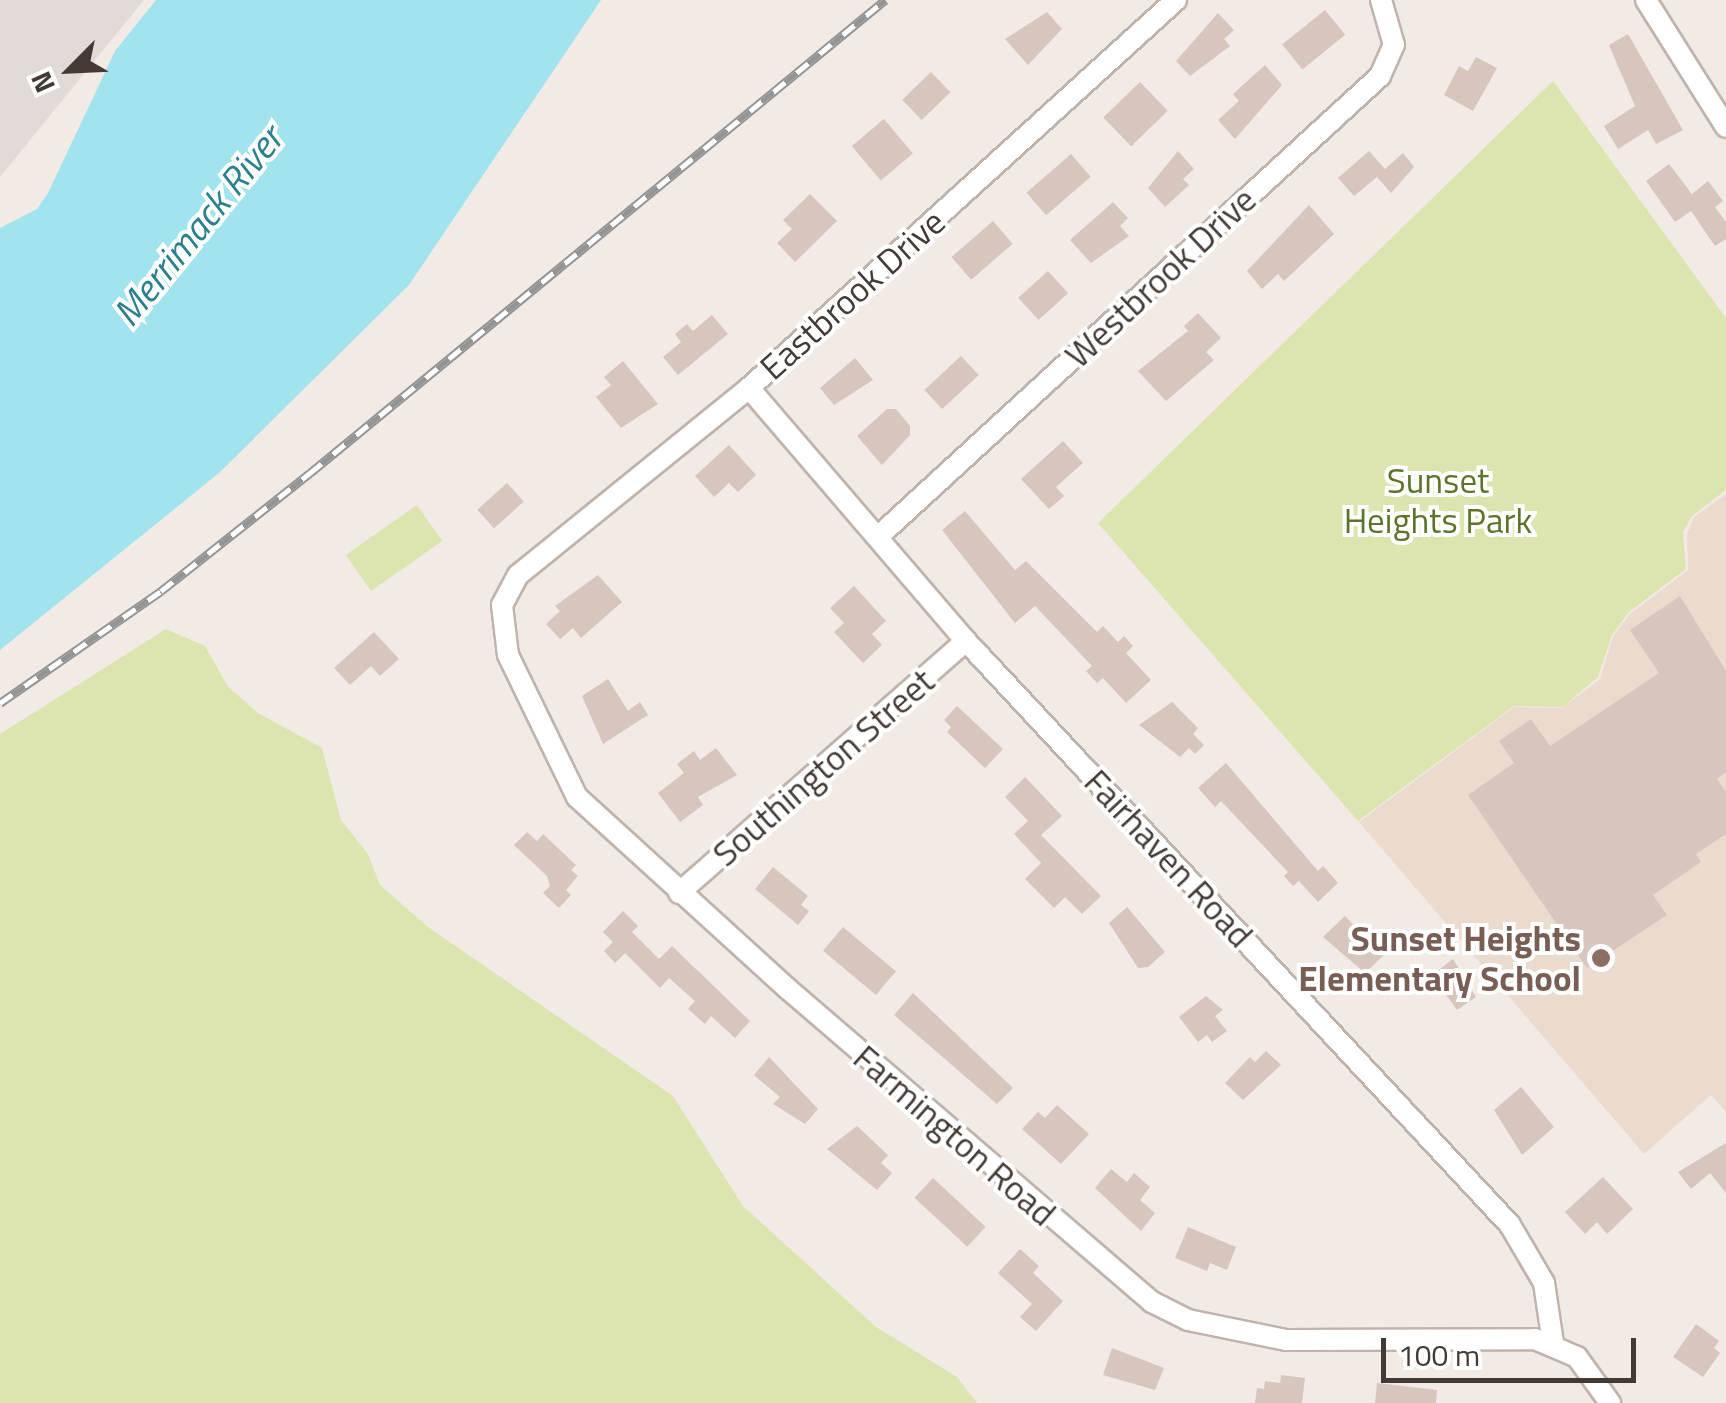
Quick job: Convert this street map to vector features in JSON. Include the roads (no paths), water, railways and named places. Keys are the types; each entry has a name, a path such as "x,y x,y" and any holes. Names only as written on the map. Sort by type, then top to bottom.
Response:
{"street":[{"name":"Eastbrook Drive","path":"518,575 749,388 1176,0"},
{"name":"Westbrook Drive","path":"880,534 1380,76 1394,45 1381,0"},
{"path":"1646,0 1726,127"},
{"name":"Fairhaven Road","path":"749,388 880,534 966,641 1510,1225 1544,1284 1552,1343"},
{"name":"Farmington Road","path":"518,575 502,605 503,638 567,782 679,893 1119,1278 1164,1308 1227,1330 1286,1340 1519,1338 1552,1343"},
{"name":"Southington Street","path":"679,893 966,641"},
{"path":"1552,1343 1588,1369 1610,1403"}],"water":[{"name":"Merrimack River","path":"156,0 601,0 409,285 219,473 0,650 0,228 37,209 48,193 115,51"}],"railway":[{"path":"0,703 161,591 310,473 885,0"}],"place":[{"name":"Sunset Heights Elementary School","path":"1601,958"}],"park label":[{"name":"Sunset Heights Park","path":"1438,500"}]}
